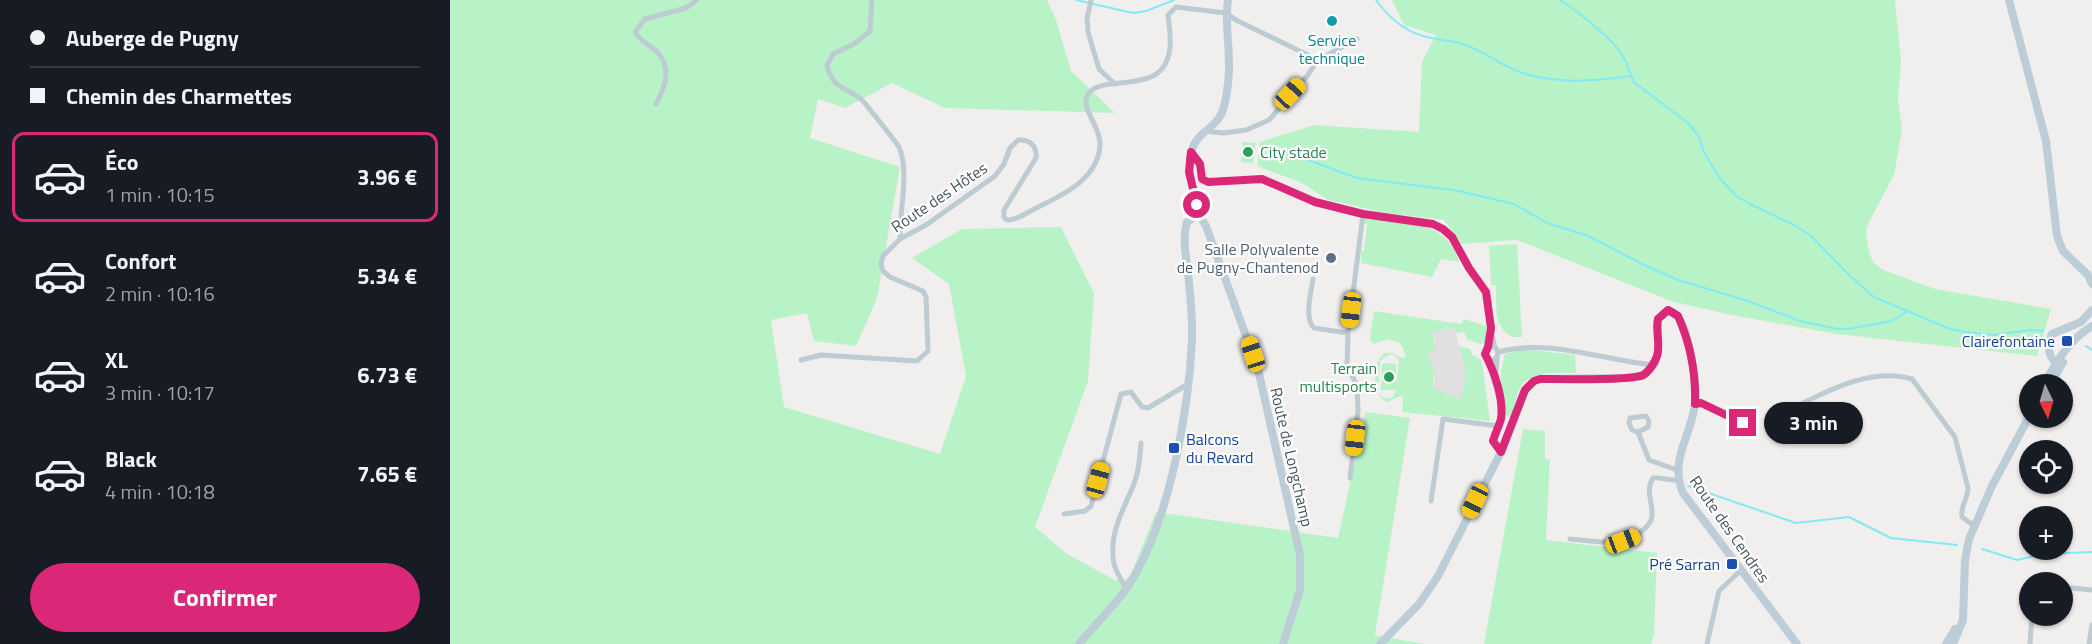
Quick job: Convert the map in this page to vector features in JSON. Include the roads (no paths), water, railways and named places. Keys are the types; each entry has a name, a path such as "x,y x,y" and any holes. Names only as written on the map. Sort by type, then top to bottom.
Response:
{"street":[{"path":"656,104 664,89 666,69 659,54 639,40 635,32 645,19 686,8 697,0"},
{"path":"872,0 870,31 854,44 833,54 827,65 830,78 840,88 861,99 899,147 904,170 900,239"},
{"path":"1092,0 1088,32 1099,69 1115,84"},
{"path":"1193,0 1194,8"},
{"path":"1079,644 1136,574 1161,512 1179,442 1192,340 1185,238 1187,222 1196,216 1197,205 1189,172 1191,152 1197,138 1218,120 1222,113 1230,67 1226,13 1228,0"},
{"path":"2009,0 2046,141 2057,236 2063,251 2088,275 2092,284"},
{"name":"Route des Hôtes","path":"801,360 821,355 917,361 928,351 926,297 923,291 890,277 881,267 883,256 900,239 926,225 995,176 1004,164 1013,142 1018,140 1027,140 1037,153 1004,210 1004,217 1007,220 1026,213 1073,188 1090,170 1100,146 1097,128 1086,104 1087,96 1091,91 1101,86 1139,82 1154,75 1165,63 1170,50 1169,12 1180,6 1226,13"},
{"path":"1226,13 1318,60"},
{"path":"1204,131 1224,133 1246,130 1269,120 1318,60 1357,39"},
{"path":"1191,152 1200,164 1202,179 1208,182 1262,179 1315,202 1363,214 1433,224 1447,232 1486,292 1501,418 1493,441 1503,448"},
{"path":"1350,478 1358,411 1357,385 1347,367 1348,333 1363,214"},
{"name":"Route de Longchamp","path":"1196,216 1201,218 1206,226 1258,369 1300,555 1300,590 1283,644"},
{"path":"1313,279 1309,316 1311,326 1348,333"},
{"path":"2062,360 2050,356 2048,346 2052,334 2081,322 2092,310"},
{"name":"Route des Cendres","path":"1653,365 1658,354 1658,319 1664,312 1672,311 1681,322 1694,372 1695,404 1677,470 1678,480 1683,493 1797,644"},
{"path":"2052,374 2077,336 2092,326"},
{"path":"2056,374 2062,360 2092,331"},
{"path":"2052,334 2054,348 2062,360"},
{"path":"1496,381 1485,352 1526,347 1604,355 1653,365"},
{"path":"1488,359 1493,360 1494,351"},
{"path":"1380,644 1419,604 1438,576 1503,448 1525,390 1534,381 1540,379 1637,377 1642,376 1653,365"},
{"path":"1803,403 1848,382 1895,376 1912,379 1955,438 1968,488 1968,495 1961,513 1962,517 1973,525"},
{"path":"1064,514 1085,511 1091,506 1121,394 1131,392 1142,407 1148,408 1188,384"},
{"path":"1695,404 1701,403 1743,423"},
{"path":"1431,501 1443,419 1498,426"},
{"path":"1953,644 1963,621 1965,560 1973,525 2022,428"},
{"path":"1638,432 1649,460 1677,470"},
{"path":"1126,589 1114,565 1113,536 1134,483 1141,443"},
{"path":"1569,539 1611,543 1637,536 1646,528 1652,517 1649,484 1653,478 1678,480"},
{"path":"1707,644 1719,591 1741,570"},
{"path":"2073,588 2092,590"},
{"path":"1946,644 1957,625 1963,605"},
{"path":"2089,644 2092,624"},
{"path":"2030,644 2031,626"}],"waterway":[{"path":"1076,0 1133,13 1146,11 1174,0"},
{"path":"1376,0 1393,19 1407,29 1423,36 1469,46 1522,73 1552,79 1584,81 1630,76"},
{"path":"1560,0 1592,24 1616,47 1635,83 1688,123 1698,135 1703,150 1718,176 1736,196 1811,236 1874,297 1950,329 1994,335 2031,330 2043,331"},
{"path":"1281,150 1357,178 1454,190 1514,204 1547,223 1588,236 1678,280 1748,301 1800,321 1848,329 1891,321 1908,311"},
{"path":"2086,346 2092,350"},
{"path":"1688,486 1796,523 1849,517 1891,538 1957,545"},
{"path":"1982,549 2017,560 2044,554 2092,552"}],"place":[{"name":"Service technique","path":"1332,21"},
{"name":"City stade","path":"1248,152"},
{"name":"Salle Polyvalente de Pugny-Chantenod","path":"1331,258"},
{"name":"Clairefontaine","path":"2067,341"},
{"name":"Terrain multisports","path":"1389,377"},
{"name":"Balcons du Revard","path":"1174,448"},
{"name":"Pré Sarran","path":"1732,564"}]}
